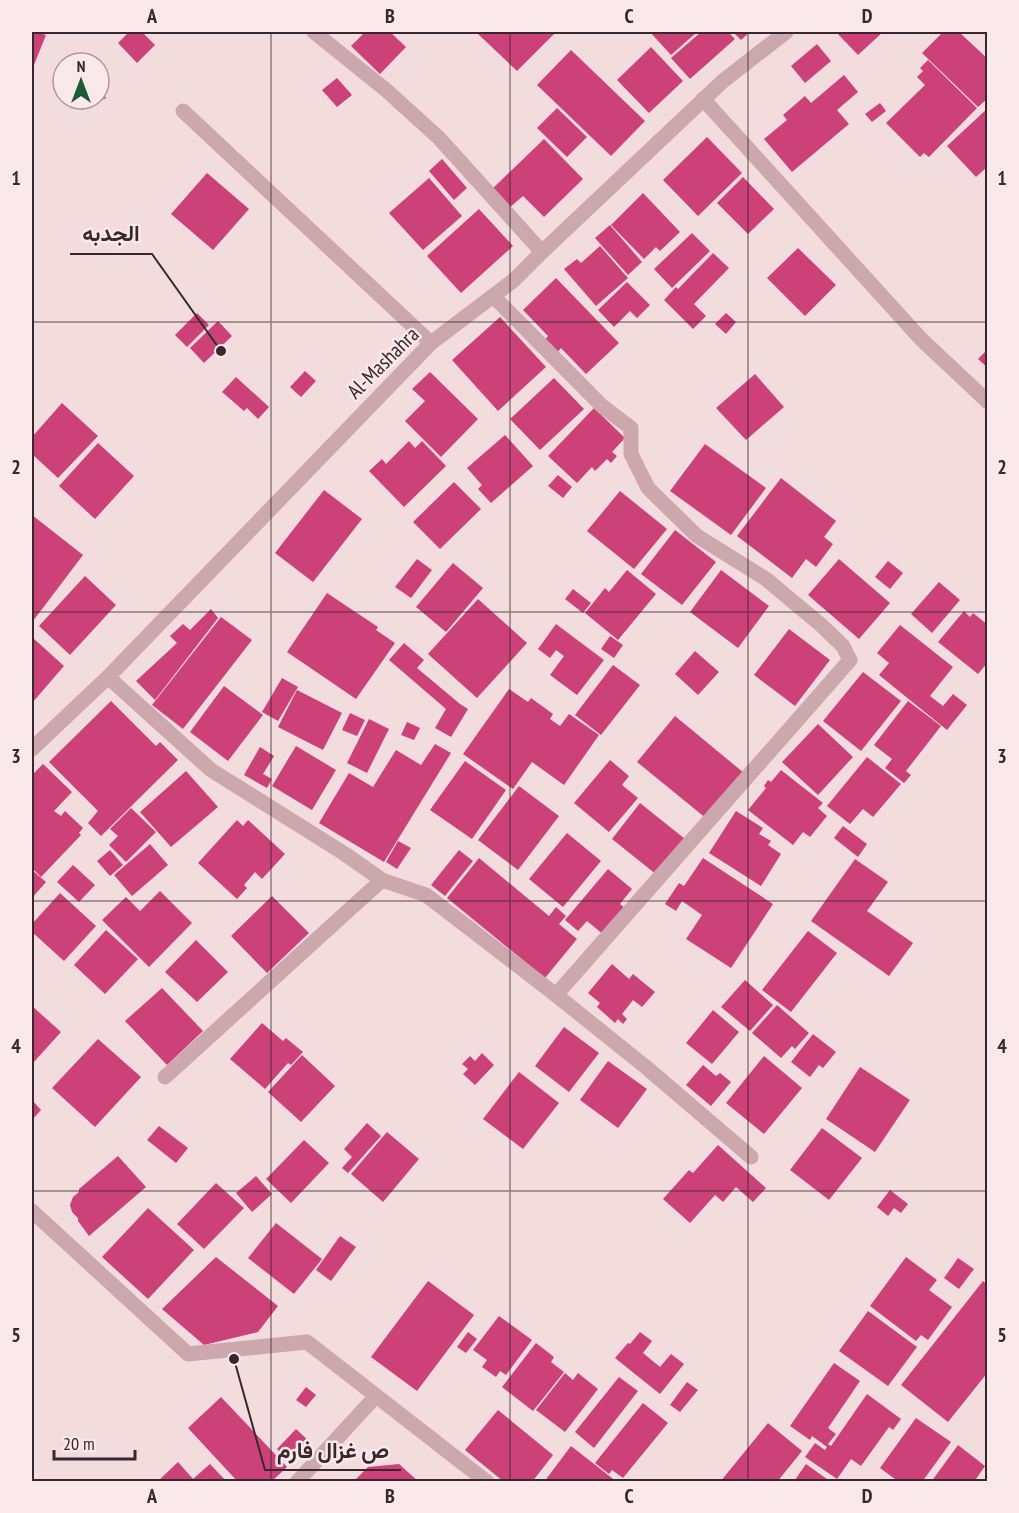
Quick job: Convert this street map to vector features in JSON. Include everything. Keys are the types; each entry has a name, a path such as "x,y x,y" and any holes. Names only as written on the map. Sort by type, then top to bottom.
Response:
{"street":[{"path":"315,32 386,90 439,138 542,252"},
{"name":"Al-Mashahra","path":"32,749 108,676 431,343 514,280 703,99 786,32"},
{"path":"703,99 921,339 987,402"},
{"path":"183,111 431,343"},
{"path":"493,296 602,406 631,428 631,454 648,488 697,536 766,579 821,625 843,646 850,660 556,995"},
{"path":"108,676 211,770 345,854 382,880 426,895 647,1068 751,1157"},
{"path":"165,1077 382,880"},
{"path":"32,1211 188,1354 307,1342 487,1482"},
{"path":"297,1482 376,1396"}],"building":[{"path":"32,32 46,35 34,65 32,63"},
{"path":"129,32 142,32 155,45 137,63 118,43"},
{"path":"365,32 390,32 406,47 380,74 351,46"},
{"path":"478,32 556,32 517,71"},
{"path":"650,32 697,32 671,55"},
{"path":"701,32 728,32 735,39 690,79 671,58"},
{"path":"733,32 750,32 741,40"},
{"path":"836,32 883,32 858,55"},
{"path":"943,32 959,32 988,59 988,98 978,107 922,53"},
{"path":"817,44 831,61 805,83 791,66"},
{"path":"651,47 683,81 649,113 617,80"},
{"path":"571,50 645,121 611,156 537,85"},
{"path":"928,60 977,108 929,157 924,153 920,157 886,123 925,85 917,77 923,71 920,68"},
{"path":"844,75 858,92 837,110 849,124 792,172 764,139 787,120 783,115 805,96 811,103"},
{"path":"337,78 352,95 337,107 322,90"},
{"path":"880,103 886,111 872,122 865,114"},
{"path":"557,108 587,137 567,157 537,128"},
{"path":"988,108 988,166 976,177 947,146"},
{"path":"707,137 742,173 698,216 663,180"},
{"path":"544,139 583,179 544,217 523,196 508,209 490,191"},
{"path":"442,159 467,188 454,200 429,171"},
{"path":"207,173 249,209 213,250 171,214"},
{"path":"743,177 774,209 748,234 717,203"},
{"path":"429,178 462,216 423,250 389,213"},
{"path":"643,193 680,232 660,251 656,247 644,259 611,225"},
{"path":"479,209 513,246 461,293 427,256"},
{"path":"610,225 642,262 628,275 595,238"},
{"path":"692,233 710,251 672,288 654,269"},
{"path":"600,246 628,278 596,306 564,269 577,259 581,263"},
{"path":"798,248 836,285 805,316 767,278"},
{"path":"713,253 729,268 694,304 706,316 693,329 664,300"},
{"path":"556,278 619,343 586,374 561,348 556,354 544,341 548,336 523,310"},
{"path":"627,282 650,305 637,318 630,311 614,327 598,310"},
{"path":"197,313 209,325 187,347 175,335"},
{"path":"726,313 736,322 726,334 715,324"},
{"path":"500,317 546,367 498,411 452,360"},
{"path":"218,321 232,336 204,363 190,348"},
{"path":"988,349 988,368 978,359"},
{"path":"305,371 316,381 301,397 290,387"},
{"path":"430,372 478,419 441,457 405,421 425,401 412,389"},
{"path":"755,374 784,407 746,440 716,408"},
{"path":"236,377 269,407 258,419 247,408 244,411 222,392"},
{"path":"554,378 584,409 540,450 510,419"},
{"path":"62,403 98,436 58,478 32,454 32,437"},
{"path":"594,408 625,438 612,452 617,456 611,463 607,459 595,471 592,467 577,483 548,456"},
{"path":"505,435 533,466 491,503 478,489 482,485 467,468"},
{"path":"409,441 415,448 422,441 446,466 404,507 369,471 382,459 386,464"},
{"path":"98,443 134,476 95,519 59,486"},
{"path":"705,444 766,488 731,535 670,491"},
{"path":"558,475 572,487 563,498 548,486"},
{"path":"781,478 836,521 824,537 833,544 816,567 806,559 792,578 737,536"},
{"path":"454,482 481,509 440,549 413,522"},
{"path":"324,490 362,519 313,582 275,553"},
{"path":"620,491 667,529 634,569 587,531"},
{"path":"32,515 83,555 33,621 32,620"},
{"path":"675,530 716,562 682,605 641,574"},
{"path":"417,559 432,570 411,598 395,587"},
{"path":"839,559 890,603 859,639 808,595"},
{"path":"888,561 903,573 890,589 875,577"},
{"path":"453,563 483,588 446,632 416,607"},
{"path":"627,570 656,594 618,640 585,613 605,588 609,592"},
{"path":"721,570 769,606 738,648 690,612"},
{"path":"85,576 116,605 70,655 39,626"},
{"path":"939,582 960,600 932,633 911,614"},
{"path":"573,589 591,603 583,613 565,599"},
{"path":"327,593 378,627 376,630 395,643 356,699 287,652"},
{"path":"478,599 527,643 477,698 428,654"},
{"path":"211,609 218,618 155,700 136,681 177,643 170,636 183,624 190,630"},
{"path":"964,611 970,617 973,613 988,625 988,662 978,674 938,642"},
{"path":"221,617 252,640 183,729 152,705"},
{"path":"556,624 604,660 577,695 550,675 564,656 556,650 550,658 538,649"},
{"path":"900,625 953,667 930,696 943,706 953,694 967,705 947,730 879,675 889,663 877,653"},
{"path":"789,629 830,660 795,706 754,675"},
{"path":"610,636 623,645 614,658 601,649"},
{"path":"32,637 64,666 32,703"},
{"path":"404,643 424,660 417,668 468,709 451,737 435,728 446,709 389,660"},
{"path":"695,651 719,672 698,695 675,674"},
{"path":"613,665 640,685 601,735 575,715"},
{"path":"863,672 901,701 861,751 823,721"},
{"path":"282,678 298,687 278,721 262,712"},
{"path":"224,686 263,715 228,761 190,732"},
{"path":"509,689 528,702 531,698 553,714 550,719 560,726 569,714 599,735 564,785 532,762 513,789 463,754"},
{"path":"297,690 342,713 323,750 278,727"},
{"path":"111,701 156,746 160,742 178,760 101,836 88,823 98,811 49,762"},
{"path":"908,701 941,726 906,771 911,775 904,783 885,768 892,759 874,745"},
{"path":"350,713 365,720 357,736 342,730"},
{"path":"675,716 744,773 707,819 637,762"},
{"path":"369,719 389,729 367,773 347,763"},
{"path":"407,722 420,728 414,740 401,735"},
{"path":"818,724 853,757 818,795 782,762"},
{"path":"435,744 451,753 384,862 319,823 349,773 373,787 396,750 421,765"},
{"path":"296,746 336,770 312,810 272,786"},
{"path":"260,747 274,756 263,774 272,779 267,788 244,775"},
{"path":"867,757 901,784 873,817 863,809 850,824 827,806"},
{"path":"610,760 629,776 622,785 638,798 609,832 574,803"},
{"path":"465,761 506,790 472,839 430,810"},
{"path":"43,764 72,792 54,811 61,816 65,811 83,828 79,833 81,835 41,877 32,868 32,775"},
{"path":"781,770 823,803 818,808 827,816 810,837 803,832 793,845 748,810 766,788 764,786 768,780 771,782"},
{"path":"186,771 218,807 171,847 140,812"},
{"path":"519,786 559,816 518,870 478,840"},
{"path":"640,803 685,839 657,875 612,839"},
{"path":"131,808 156,832 126,862 109,845 118,836 110,829"},
{"path":"736,811 763,828 759,834 771,841 768,845 781,854 761,886 709,853"},
{"path":"237,820 243,826 248,820 285,854 262,879 255,872 244,885 247,888 237,899 198,863"},
{"path":"843,826 867,844 858,857 834,838"},
{"path":"567,833 601,861 563,907 529,879"},
{"path":"398,841 411,848 397,869 386,862"},
{"path":"150,844 168,865 132,896 114,875"},
{"path":"110,850 123,865 110,876 97,861"},
{"path":"459,850 473,861 445,896 431,885"},
{"path":"479,858 549,916 556,907 566,916 559,924 577,939 545,978 447,898"},
{"path":"703,858 773,904 731,968 686,939 702,915 682,901 676,911 665,904 679,883 684,886"},
{"path":"855,859 888,882 867,911 913,943 889,976 811,921"},
{"path":"73,865 95,885 79,902 57,882"},
{"path":"608,869 632,889 620,904 626,909 604,935 587,921 578,931 565,920"},
{"path":"32,870 46,882 32,898"},
{"path":"160,891 192,923 149,967 102,920 126,897 140,911"},
{"path":"60,893 96,926 64,961 32,932 32,924"},
{"path":"272,896 309,933 267,973 231,936"},
{"path":"106,930 138,959 105,994 74,965"},
{"path":"808,931 837,953 791,1012 762,990"},
{"path":"196,940 228,972 197,1002 165,972"},
{"path":"612,964 629,979 633,974 655,992 642,1007 633,1000 622,1014 627,1019 623,1024 618,1019 615,1023 597,1007 600,1003 588,993"},
{"path":"745,980 773,1005 750,1031 721,1007"},
{"path":"162,988 203,1031 167,1065 125,1021"},
{"path":"777,1005 809,1033 795,1049 792,1046 781,1058 752,1033"},
{"path":"32,1006 61,1032 32,1064"},
{"path":"713,1010 739,1032 712,1064 686,1043"},
{"path":"262,1023 283,1041 286,1038 303,1052 291,1065 288,1063 265,1089 230,1059"},
{"path":"564,1027 599,1053 569,1092 535,1066"},
{"path":"813,1034 836,1052 823,1068 819,1065 810,1077 791,1062"},
{"path":"98,1039 141,1077 95,1127 52,1088"},
{"path":"482,1053 494,1065 475,1085 463,1074 468,1069 462,1064 470,1056 475,1061"},
{"path":"302,1055 335,1086 301,1122 268,1092"},
{"path":"764,1056 802,1088 764,1134 726,1103"},
{"path":"608,1061 647,1089 618,1128 580,1100"},
{"path":"703,1065 716,1076 720,1073 731,1082 711,1106 686,1085"},
{"path":"860,1067 910,1100 875,1152 826,1119"},
{"path":"519,1072 559,1103 523,1149 483,1119"},
{"path":"32,1100 41,1110 32,1120"},
{"path":"367,1123 381,1136 348,1173 342,1168 352,1157 344,1149"},
{"path":"159,1126 188,1148 176,1163 147,1140"},
{"path":"822,1128 862,1158 829,1200 790,1170"},
{"path":"387,1132 419,1159 383,1202 351,1174"},
{"path":"304,1140 329,1163 291,1203 266,1179"},
{"path":"718,1145 766,1188 753,1202 736,1187 723,1202 715,1195 690,1223 663,1199 689,1170 693,1173"},
{"path":"118,1156 146,1187 89,1236 72,1212 70,1205 79,1189"},
{"path":"256,1176 272,1194 252,1212 236,1193"},
{"path":"216,1183 244,1208 204,1249 177,1224"},
{"path":"890,1190 908,1204 901,1213 894,1208 888,1216 877,1207"},
{"path":"148,1208 194,1250 148,1299 102,1257"},
{"path":"276,1223 322,1259 294,1294 248,1258"},
{"path":"340,1236 356,1247 331,1281 316,1270"},
{"path":"216,1257 278,1306 258,1332 204,1345 162,1309"},
{"path":"906,1257 937,1280 929,1290 952,1307 928,1340 921,1335 916,1341 870,1306"},
{"path":"958,1258 974,1269 959,1289 944,1278"},
{"path":"428,1281 474,1315 417,1391 371,1357"},
{"path":"983,1281 988,1285 988,1372 948,1422 901,1385"},
{"path":"868,1311 917,1347 888,1386 839,1351"},
{"path":"499,1316 532,1340 506,1375 500,1371 496,1377 482,1367 487,1360 473,1350"},
{"path":"468,1332 477,1339 466,1353 457,1347"},
{"path":"640,1332 652,1341 643,1353 660,1367 671,1354 684,1364 660,1394 615,1358"},
{"path":"536,1343 554,1357 551,1362 564,1372 533,1411 502,1387"},
{"path":"834,1363 860,1381 828,1428 836,1434 828,1444 831,1446 867,1394 901,1419 893,1430 889,1427 861,1466 851,1459 837,1479 805,1457 815,1443 825,1450 827,1447 812,1436 810,1440 790,1426"},
{"path":"565,1373 573,1380 578,1373 598,1389 565,1432 536,1410"},
{"path":"619,1377 638,1391 594,1448 575,1432"},
{"path":"687,1382 698,1390 680,1412 670,1405"},
{"path":"306,1387 316,1395 306,1407 296,1400"},
{"path":"221,1397 287,1467 271,1482 238,1482 188,1428"},
{"path":"643,1403 668,1423 623,1478 612,1470 609,1474 595,1463"},
{"path":"498,1410 553,1455 532,1482 504,1482 465,1450"},
{"path":"916,1418 951,1442 922,1482 899,1482 880,1468"},
{"path":"768,1423 802,1451 777,1482 720,1482"},
{"path":"296,1429 311,1443 291,1462 277,1449"},
{"path":"958,1445 985,1466 974,1482 931,1482"},
{"path":"571,1446 617,1482 544,1482"},
{"path":"178,1462 193,1479 210,1464 227,1482 157,1482"},
{"path":"399,1464 419,1482 353,1482 368,1467"},
{"path":"806,1464 831,1482 797,1482 795,1480"}],"place":[{"name":"الجدبه","path":"221,351"},
{"name":"ص غزال فارم","path":"234,1359"}]}
